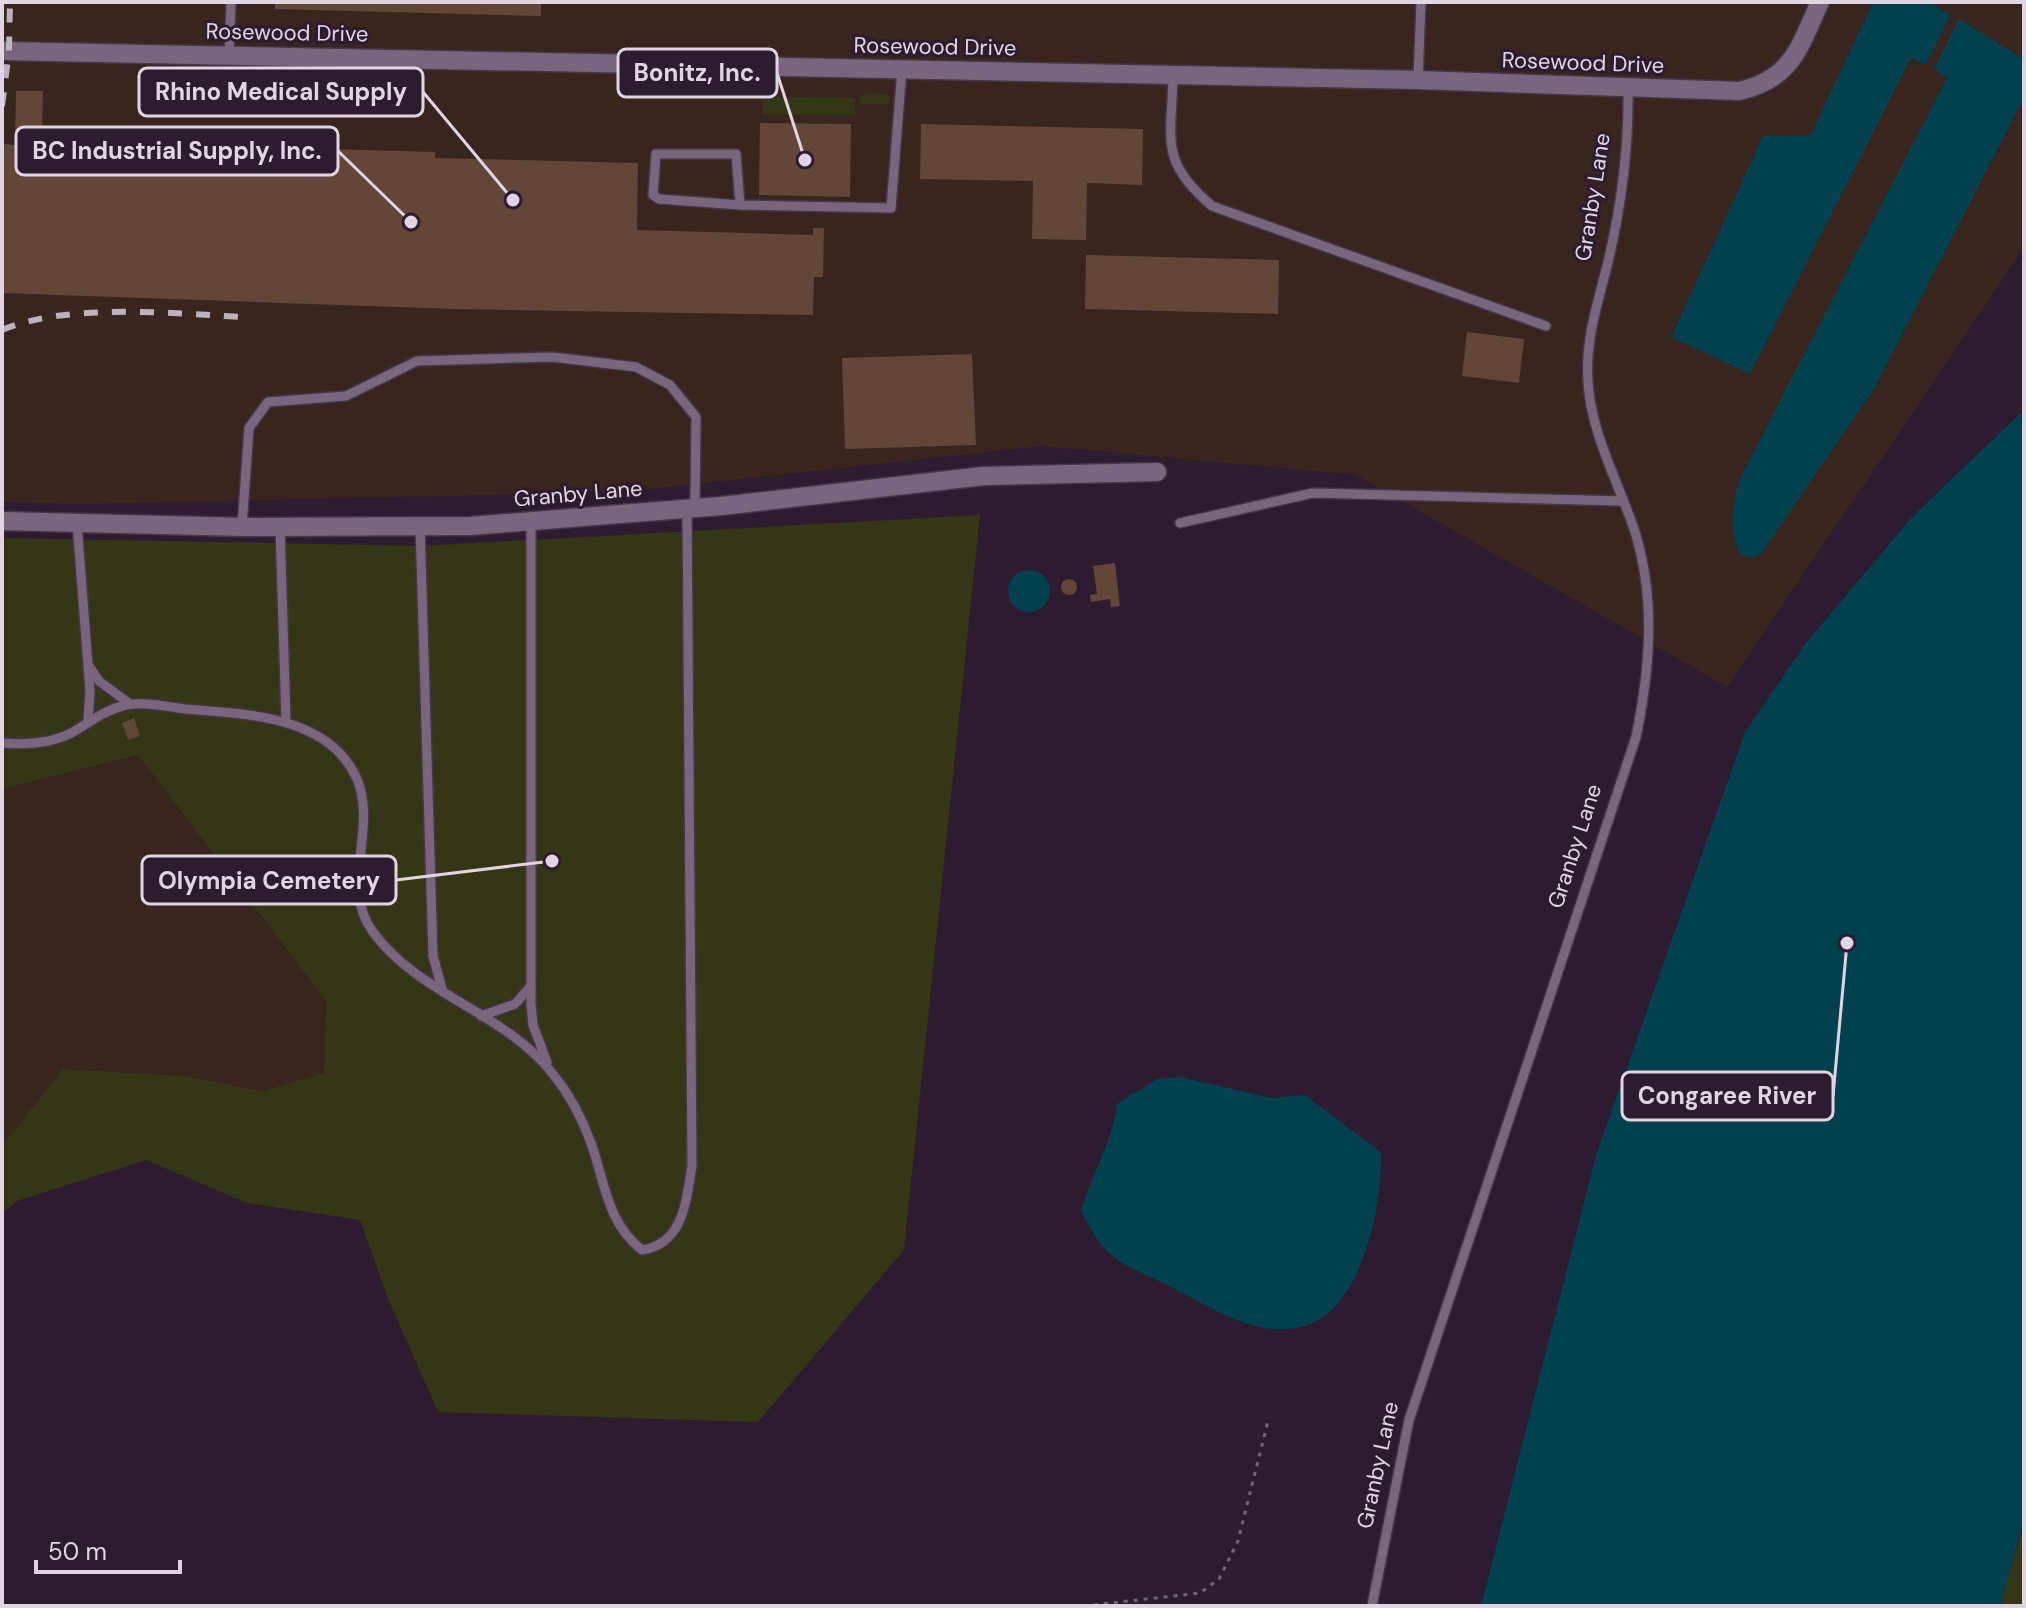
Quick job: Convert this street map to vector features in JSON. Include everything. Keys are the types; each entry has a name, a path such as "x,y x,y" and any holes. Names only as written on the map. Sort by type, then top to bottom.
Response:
{"street":[{"name":"Rosewood Drive","path":"2,51 1418,80 1739,91 1761,86 1779,75 1797,55 1820,2"},
{"name":"Granby Lane","path":"2,521 242,527 420,526 531,521 691,507 984,476 1157,472"}],"lane":[{"path":"229,55 231,2"},
{"path":"1418,80 1421,2"},
{"path":"740,205 736,154 656,154 656,198 740,205 891,208 902,69"},
{"path":"1173,75 1172,158 1190,187 1212,206 1546,326"},
{"name":"Granby Lane","path":"1372,1606 1409,1420 1636,737 1647,667 1648,607 1635,533 1594,420 1588,385 1587,350 1629,149 1628,88"},
{"path":"2,743 26,745 50,741 72,733 88,720 130,704 286,720 335,752 356,776 362,795 363,824 357,893 361,913 387,950 537,1055 579,1114 616,1222 642,1250 653,1248 669,1237 683,1219 692,1166 691,507 696,417 670,385 636,367 552,357 417,361 346,396 268,402 249,428 242,527"},
{"path":"1180,523 1313,493 1623,501"},
{"path":"531,521 533,1025 552,1072"},
{"path":"77,523 88,665 88,720"},
{"path":"420,526 434,961 443,992"},
{"path":"280,527 286,720"},
{"path":"88,665 99,681 130,704"},
{"path":"420,976 434,961"},
{"path":"481,1016 515,1004 527,994 534,980"}],"path":[{"path":"1084,1606 1200,1593 1219,1579 1238,1541 1268,1421"}],"shaded area":[{"path":"2,2 2024,2 2024,248 1727,687 1356,475 1042,446 623,492 81,504 2,502"},
{"path":"138,755 326,1001 324,1074 263,1091 186,1076 63,1069 2,1148 2,789"}],"green space":[{"path":"864,92 890,96 888,104 860,104 859,97 863,97"},
{"path":"762,97 855,98 855,115 762,115"},
{"path":"980,515 904,1250 758,1422 438,1412 387,1296 360,1220 247,1203 146,1160 17,1201 2,1214 2,1146 63,1069 186,1076 263,1091 324,1073 326,1001 138,755 2,789 2,538 421,546"},
{"path":"2024,1523 2024,1606 2000,1606"}],"water":[{"path":"1873,2 1928,2 1950,15 1926,65 1911,58 1750,374 1671,337 1763,136 1810,136"},
{"path":"1959,19 2024,59 2024,98 1874,389 1761,554 1752,558 1741,555 1733,527 1740,478 1947,78 1934,69"},
{"path":"2024,410 2024,1520 2000,1606 1481,1606 1596,1155 1745,732 1805,644 1913,516"},
{"path":"1029,570 1044,576 1050,591 1044,606 1029,612 1014,606 1008,591 1014,576"},
{"path":"1181,1077 1271,1098 1305,1095 1381,1152 1378,1201 1364,1256 1337,1304 1319,1320 1297,1328 1281,1329 1250,1325 1234,1319 1120,1261 1100,1243 1091,1229 1081,1211 1111,1132 1117,1104 1157,1079"}],"building":[{"path":"275,2 541,2 541,16 275,9"},
{"path":"16,91 43,91 42,141 435,152 435,158 638,163 637,230 813,235 813,228 824,228 823,277 814,277 813,315 453,309 2,293 2,149 4,144 15,145"},
{"path":"760,123 851,124 850,197 759,195"},
{"path":"921,124 1143,129 1142,185 1087,183 1086,240 1032,239 1033,181 920,179"},
{"path":"1086,255 1279,260 1278,314 1085,309"},
{"path":"1467,332 1524,339 1519,383 1462,376"},
{"path":"972,354 976,445 845,449 842,358"},
{"path":"1115,563 1120,606 1111,607 1110,599 1091,602 1090,595 1097,594 1093,566"},
{"path":"1069,579 1077,587 1069,595 1061,587"},
{"path":"134,718 140,736 128,740 122,723"}],"railway":[{"path":"2,106 9,51 10,2"},
{"path":"2,330 57,316 88,313 152,312 241,317"}],"place":[{"name":"Bonitz, Inc.","path":"805,160"},
{"name":"Rhino Medical Supply","path":"513,200"},
{"name":"BC Industrial Supply, Inc.","path":"411,222"},
{"name":"Olympia Cemetery","path":"552,861"},
{"name":"Congaree River","path":"1847,943"}]}
